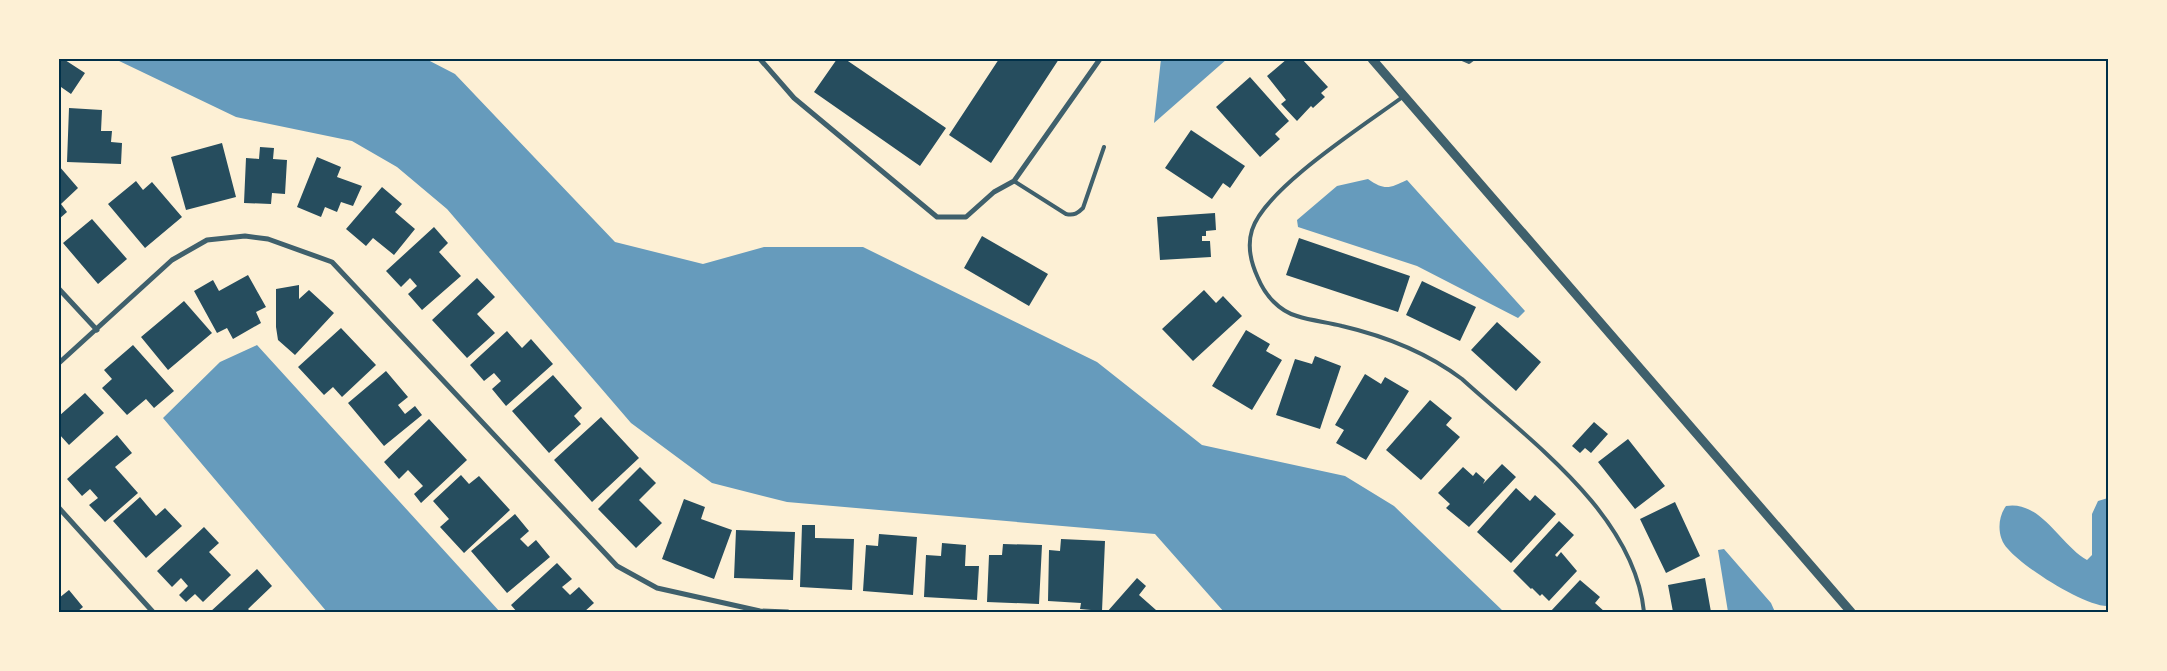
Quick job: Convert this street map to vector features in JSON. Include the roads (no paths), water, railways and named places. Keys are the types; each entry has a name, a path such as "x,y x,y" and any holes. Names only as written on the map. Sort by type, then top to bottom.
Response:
{"street":[{"path":"760,59 794,98 937,217 966,217 994,192 1014,181 1100,59"},
{"path":"1372,59 1851,612"},
{"path":"59,363 172,260 208,240 245,236 268,239 332,262 617,566 657,588 760,611 788,612"},
{"path":"59,289 97,330"},
{"path":"59,508 153,612"}],"lane":[{"path":"1462,59 1469,62 1473,59"},
{"path":"1404,96 1279,191 1264,208 1252,230 1250,249 1253,267 1262,288 1279,307 1296,316 1394,340 1447,368 1462,379 1580,486 1598,506 1631,564 1639,584 1644,612"},
{"path":"1014,181 1066,214 1078,213 1083,208 1104,147"}],"water":[{"path":"115,59 426,59 455,74 615,242 703,264 764,247 863,247 1097,362 1202,445 1345,476 1394,506 1504,612 1224,612 1155,534 787,502 712,483 631,423 447,209 397,167 352,141 236,117"},
{"path":"1161,59 1227,59 1154,123"},
{"path":"1368,179 1383,187 1396,185 1407,180 1525,311 1518,318 1417,266 1298,227 1297,220 1337,186"},
{"path":"257,345 500,612 327,612 163,418 220,362"},
{"path":"2108,498 2108,606 2098,605 2085,600 2040,575 2008,549 2000,534 2001,516 2006,506 2018,506 2040,516 2077,553 2087,560 2092,555 2092,514 2098,501"},
{"path":"1724,549 1771,603 1775,612 1728,612 1718,550"}]}
